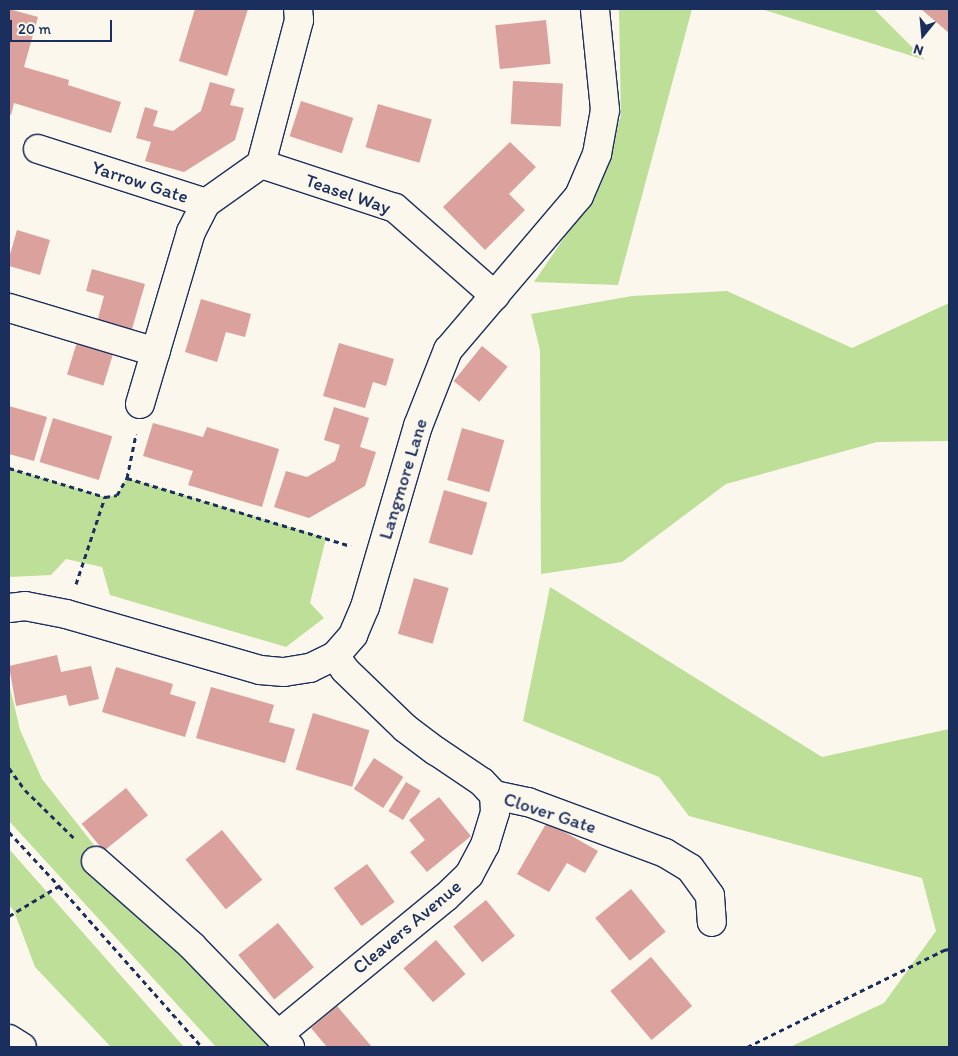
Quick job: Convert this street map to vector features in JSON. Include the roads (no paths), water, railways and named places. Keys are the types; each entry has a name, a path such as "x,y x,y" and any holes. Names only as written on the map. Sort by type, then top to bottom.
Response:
{"street":[{"path":"206,203 261,164 299,20 298,9"},
{"name":"Langmore Lane","path":"9,608 25,606 66,614 260,670 284,672 310,668 335,656 353,635 365,607 418,426 448,350 579,196 597,154 605,110 595,9"},
{"name":"Yarrow Gate","path":"38,149 206,203 191,232 140,404"},
{"name":"Teasel Way","path":"261,164 395,208 495,296"},
{"path":"9,308 156,352"},
{"name":"Clover Gate","path":"335,656 345,670 405,728 482,782 494,795 528,802 665,853 690,868 710,896 712,922"},
{"name":"Cleavers Avenue","path":"284,1041 469,875 485,845 495,812 494,795"},
{"path":"96,861 192,946 284,1041"},
{"path":"9,1039 22,1047"}]}
